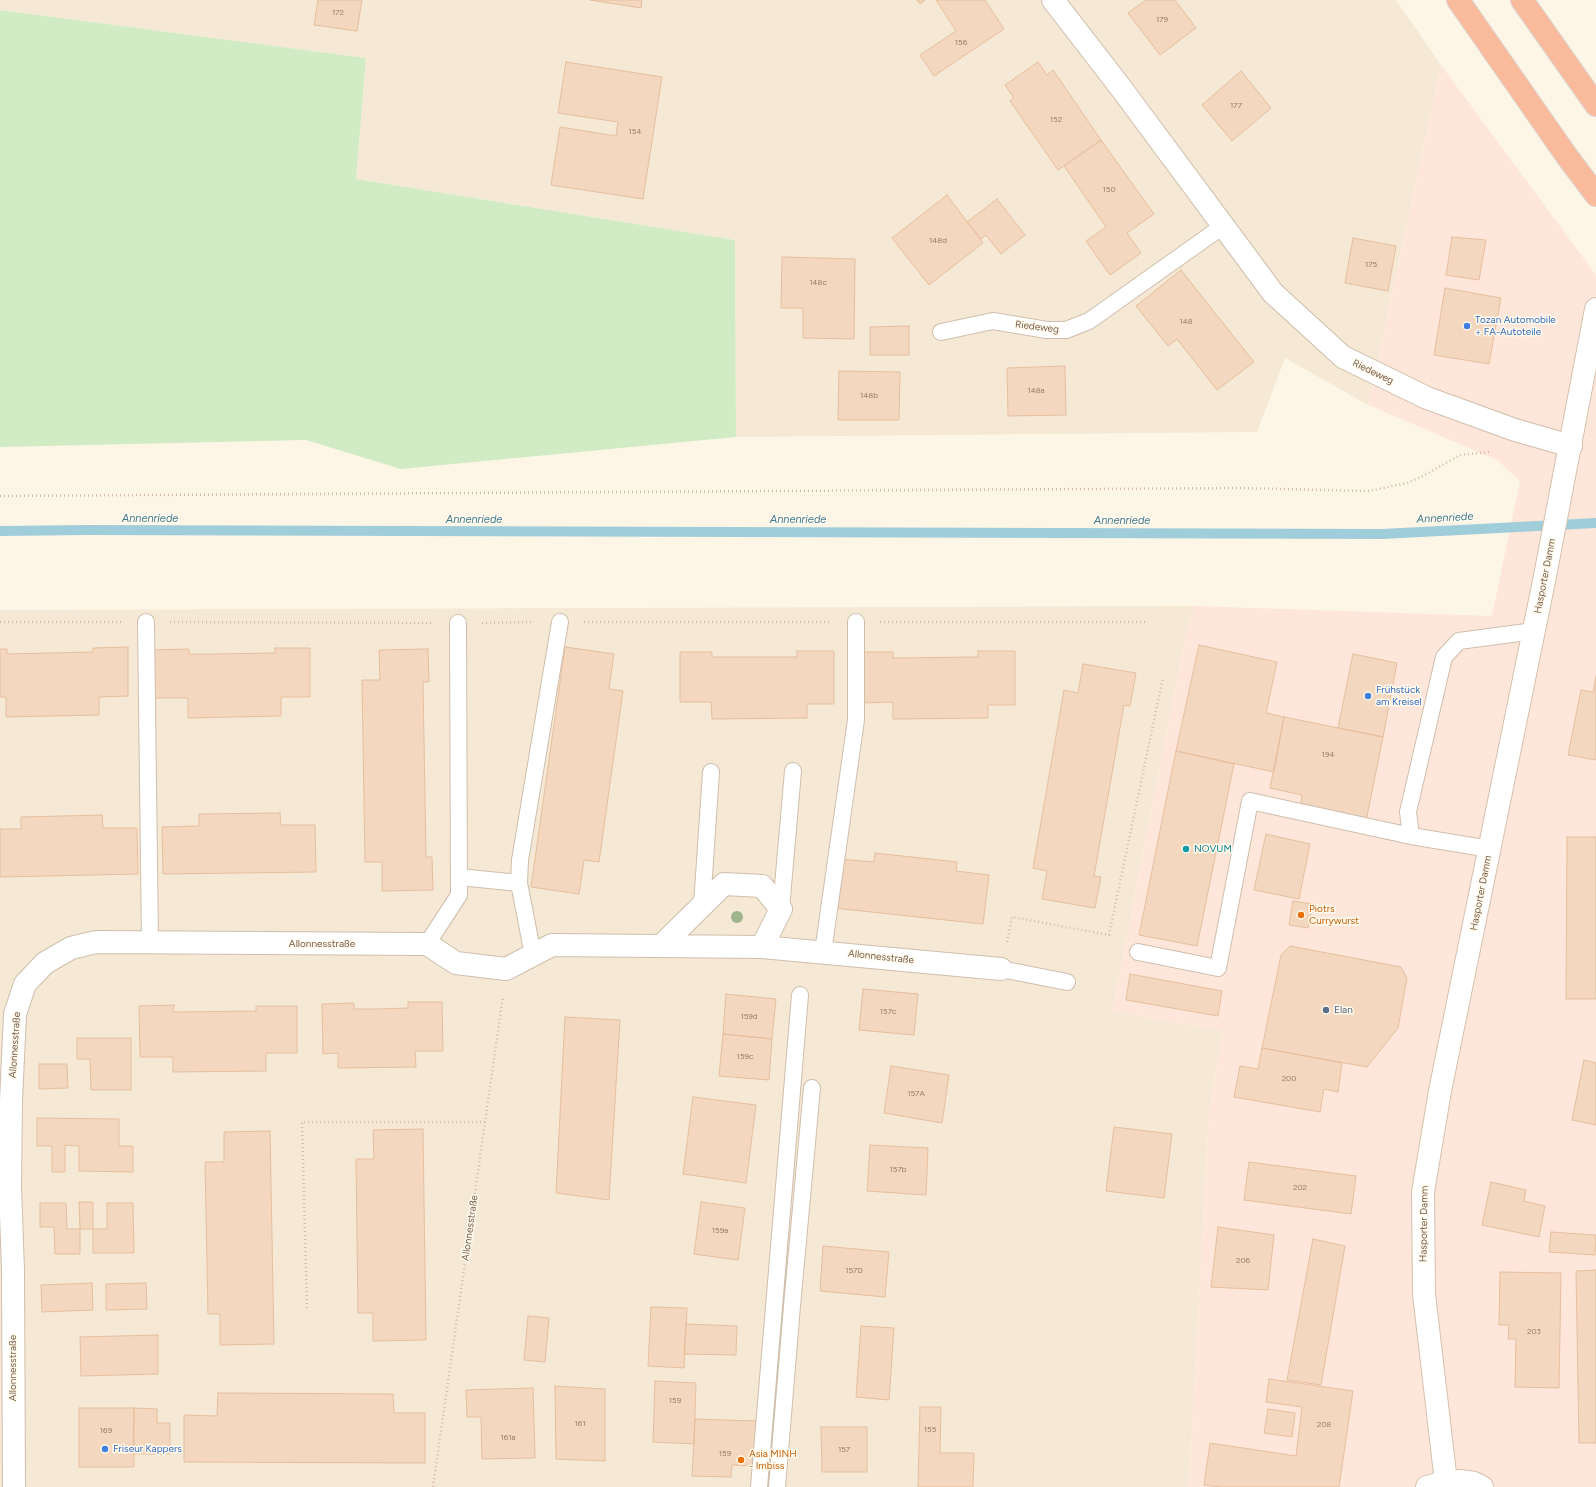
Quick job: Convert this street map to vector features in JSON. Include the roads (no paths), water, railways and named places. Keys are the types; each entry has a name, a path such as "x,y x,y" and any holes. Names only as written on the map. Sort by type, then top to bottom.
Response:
{"highway":[{"path":"1458,0 1566,155 1596,195"},
{"path":"1522,0 1596,105"}],"street":[{"name":"Riedeweg","path":"1053,0 1121,88 1273,293 1343,357 1427,398 1515,430 1571,446"},
{"name":"Hasporter Damm","path":"1436,1484 1424,1294 1423,1192 1440,1091 1571,446 1596,309"},
{"path":"661,946 724,884 762,886 781,909 762,946"},
{"name":"Allonnesstraße","path":"14,1487 13,1270 10,1179 11,1101 8,1013 25,984 45,963 71,948 96,942 428,944 456,963 506,969 552,945 762,946 1001,969"},
{"path":"1436,1484 1460,1481 1474,1483 1482,1487"}],"lane":[{"name":"Riedeweg","path":"941,332 993,321 1047,330 1066,330 1089,321 1223,226"},
{"path":"146,622 150,943"},
{"path":"533,955 519,883 520,860 560,622"},
{"path":"823,952 856,720 856,622"},
{"path":"428,944 459,894 458,623"},
{"path":"1411,836 1408,812 1444,657 1459,641 1534,631"},
{"path":"781,909 794,771"},
{"path":"702,905 711,772"},
{"path":"1138,952 1218,968 1250,801 1411,836 1490,849"},
{"path":"459,877 519,883"},
{"path":"1001,969 1067,982"},
{"path":"759,1487 800,996"},
{"path":"777,1487 812,1088"}],"waterway":[{"name":"Annenriede","path":"0,531 1382,534 1596,523"}],"place":[{"name":"Tozan Automobile + FA-Autoteile","path":"1467,326"},
{"name":"Frühstück am Kreisel","path":"1368,696"},
{"name":"NOVUM","path":"1186,849"},
{"name":"Piotrs Currywurst","path":"1301,915"},
{"name":"Elan","path":"1326,1010"},
{"name":"Friseur Kappers","path":"105,1449"},
{"name":"Asia MINH - Imbiss","path":"741,1460"}]}
